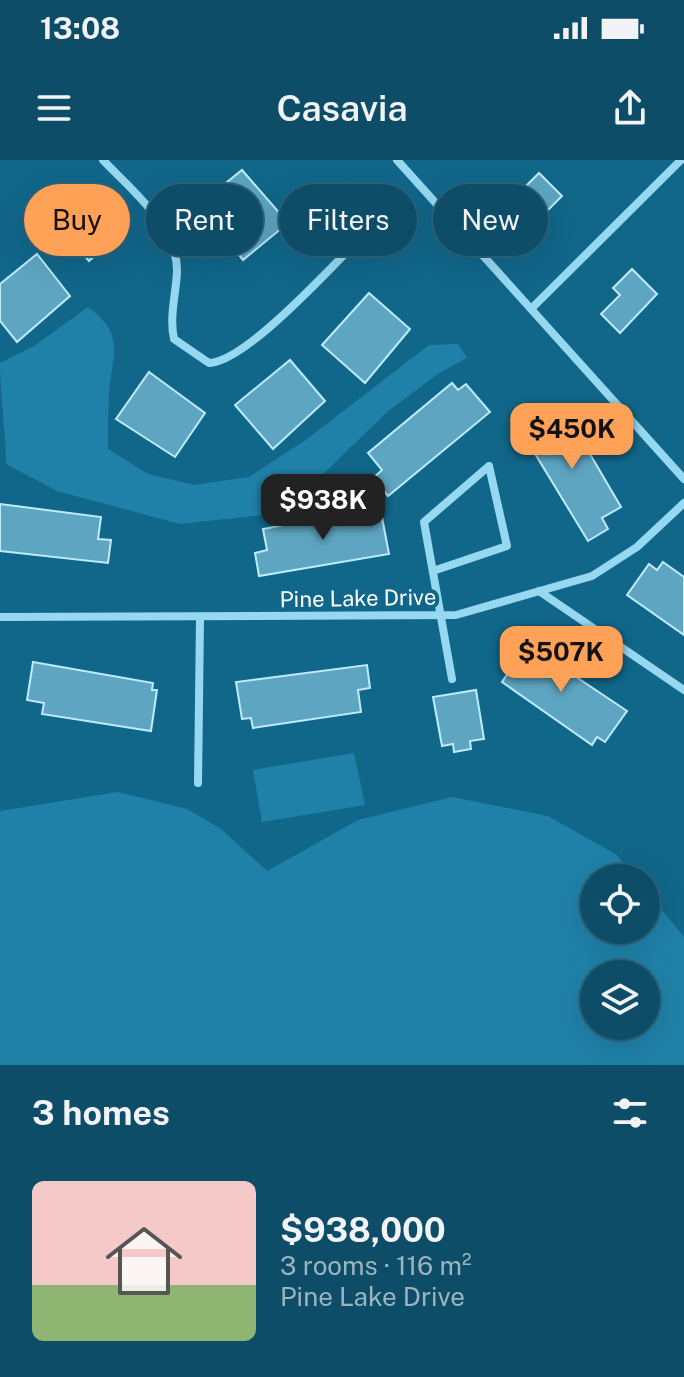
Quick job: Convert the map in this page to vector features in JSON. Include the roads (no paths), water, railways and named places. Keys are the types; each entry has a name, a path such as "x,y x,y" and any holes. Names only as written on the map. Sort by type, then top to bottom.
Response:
{"street":[{"path":"103,160 149,209 168,236 177,267 171,327 174,339 209,363 227,359 245,346 343,256"},
{"path":"397,160 684,479"},
{"path":"531,309 681,160"},
{"path":"433,571 507,546 489,466 424,522 452,679"},
{"name":"Pine Lake Drive","path":"0,617 456,615 592,576 609,567 684,503"},
{"path":"539,591 684,690"},
{"path":"198,783 200,618"}]}
